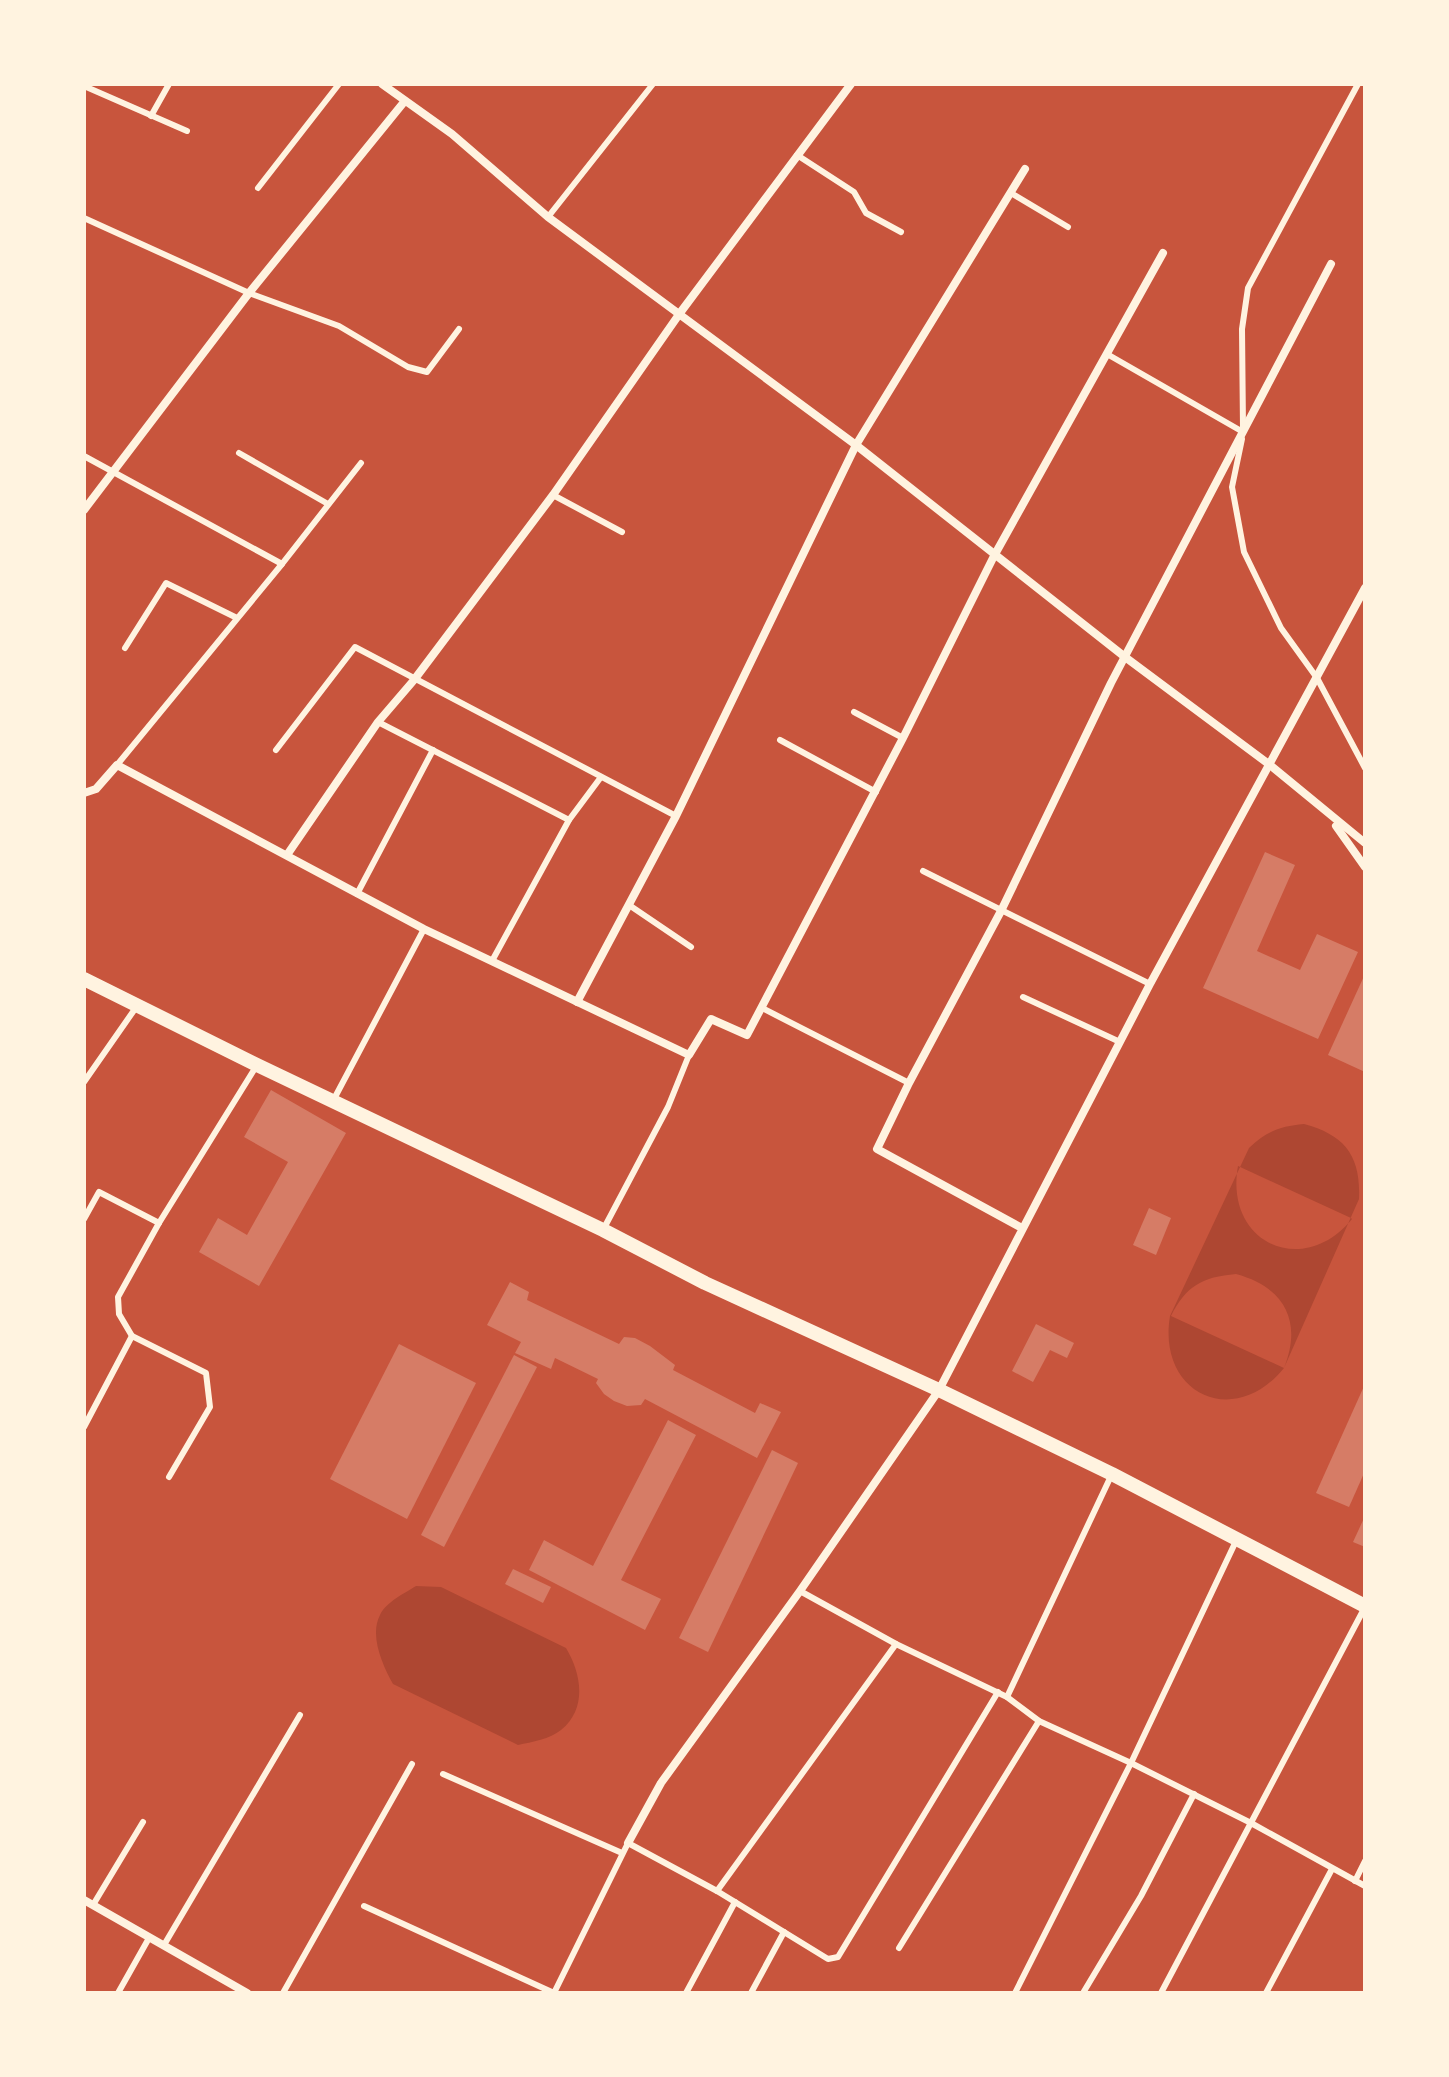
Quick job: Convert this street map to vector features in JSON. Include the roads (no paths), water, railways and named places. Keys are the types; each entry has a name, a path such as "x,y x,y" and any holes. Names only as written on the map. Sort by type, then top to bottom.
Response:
{"street":[{"path":"382,84 452,134 548,217 856,445 994,556 1270,765 1331,818 1364,841"},
{"path":"287,855 378,722 414,680 553,495 680,313 851,84"},
{"path":"84,510 249,293 404,102"},
{"path":"577,1002 676,816 856,445 1025,169"},
{"path":"84,793 96,789 117,765 424,929 689,1055 711,1019 747,1035 876,792 994,556 1163,253"},
{"path":"1022,1228 877,1149 1001,911 1125,657 1331,264"},
{"path":"628,1843 661,1783 800,1591 939,1390 1150,984 1365,588"},
{"path":"1331,818 1365,867"},
{"path":"84,979 603,1230 705,1283 939,1390 1112,1474 1365,1606"},
{"path":"88,1903 247,1993"}],"lane":[{"path":"101,93 105,84"},
{"path":"151,116 169,84"},
{"path":"258,188 339,84"},
{"path":"548,217 653,84"},
{"path":"1358,84 1248,288 1242,329 1243,432 1232,487 1244,552 1281,628 1317,678 1365,768"},
{"path":"84,86 187,131"},
{"path":"797,155 854,192 866,213 901,232"},
{"path":"1011,193 1068,227"},
{"path":"84,218 249,293 339,326 408,367 427,372 459,329"},
{"path":"1107,354 1243,432"},
{"path":"239,453 328,504"},
{"path":"84,456 282,564"},
{"path":"117,765 361,463"},
{"path":"553,495 622,532"},
{"path":"125,648 166,583 237,618"},
{"path":"276,750 355,647 676,816"},
{"path":"854,712 903,738"},
{"path":"378,722 569,820"},
{"path":"780,740 876,792"},
{"path":"357,894 433,750"},
{"path":"492,961 569,820 601,777"},
{"path":"923,871 1150,984"},
{"path":"629,905 691,947"},
{"path":"333,1100 424,929"},
{"path":"1023,997 1120,1042"},
{"path":"84,1082 137,1005"},
{"path":"762,1008 909,1083"},
{"path":"603,1230 668,1107 689,1055"},
{"path":"169,1477 210,1407 206,1373 132,1336 119,1314 118,1297 159,1223 257,1065"},
{"path":"84,1219 99,1192 159,1223"},
{"path":"84,1427 132,1336"},
{"path":"1007,1697 1112,1474"},
{"path":"1015,1993 1131,1763 1238,1538"},
{"path":"800,1591 896,1644 998,1692 1039,1721 1194,1794 1365,1886"},
{"path":"1161,1993 1365,1606"},
{"path":"717,1891 896,1644"},
{"path":"364,1906 554,1993 628,1843 717,1891 828,1959 838,1957 998,1692"},
{"path":"164,1945 300,1715"},
{"path":"899,1948 1039,1721"},
{"path":"283,1993 412,1764"},
{"path":"443,1774 622,1853"},
{"path":"1083,1993 1141,1896 1194,1794"},
{"path":"88,1903 143,1822"},
{"path":"1355,1881 1365,1861"},
{"path":"1266,1993 1332,1869"},
{"path":"686,1993 735,1902"},
{"path":"751,1993 784,1932"},
{"path":"118,1993 149,1938"}]}
